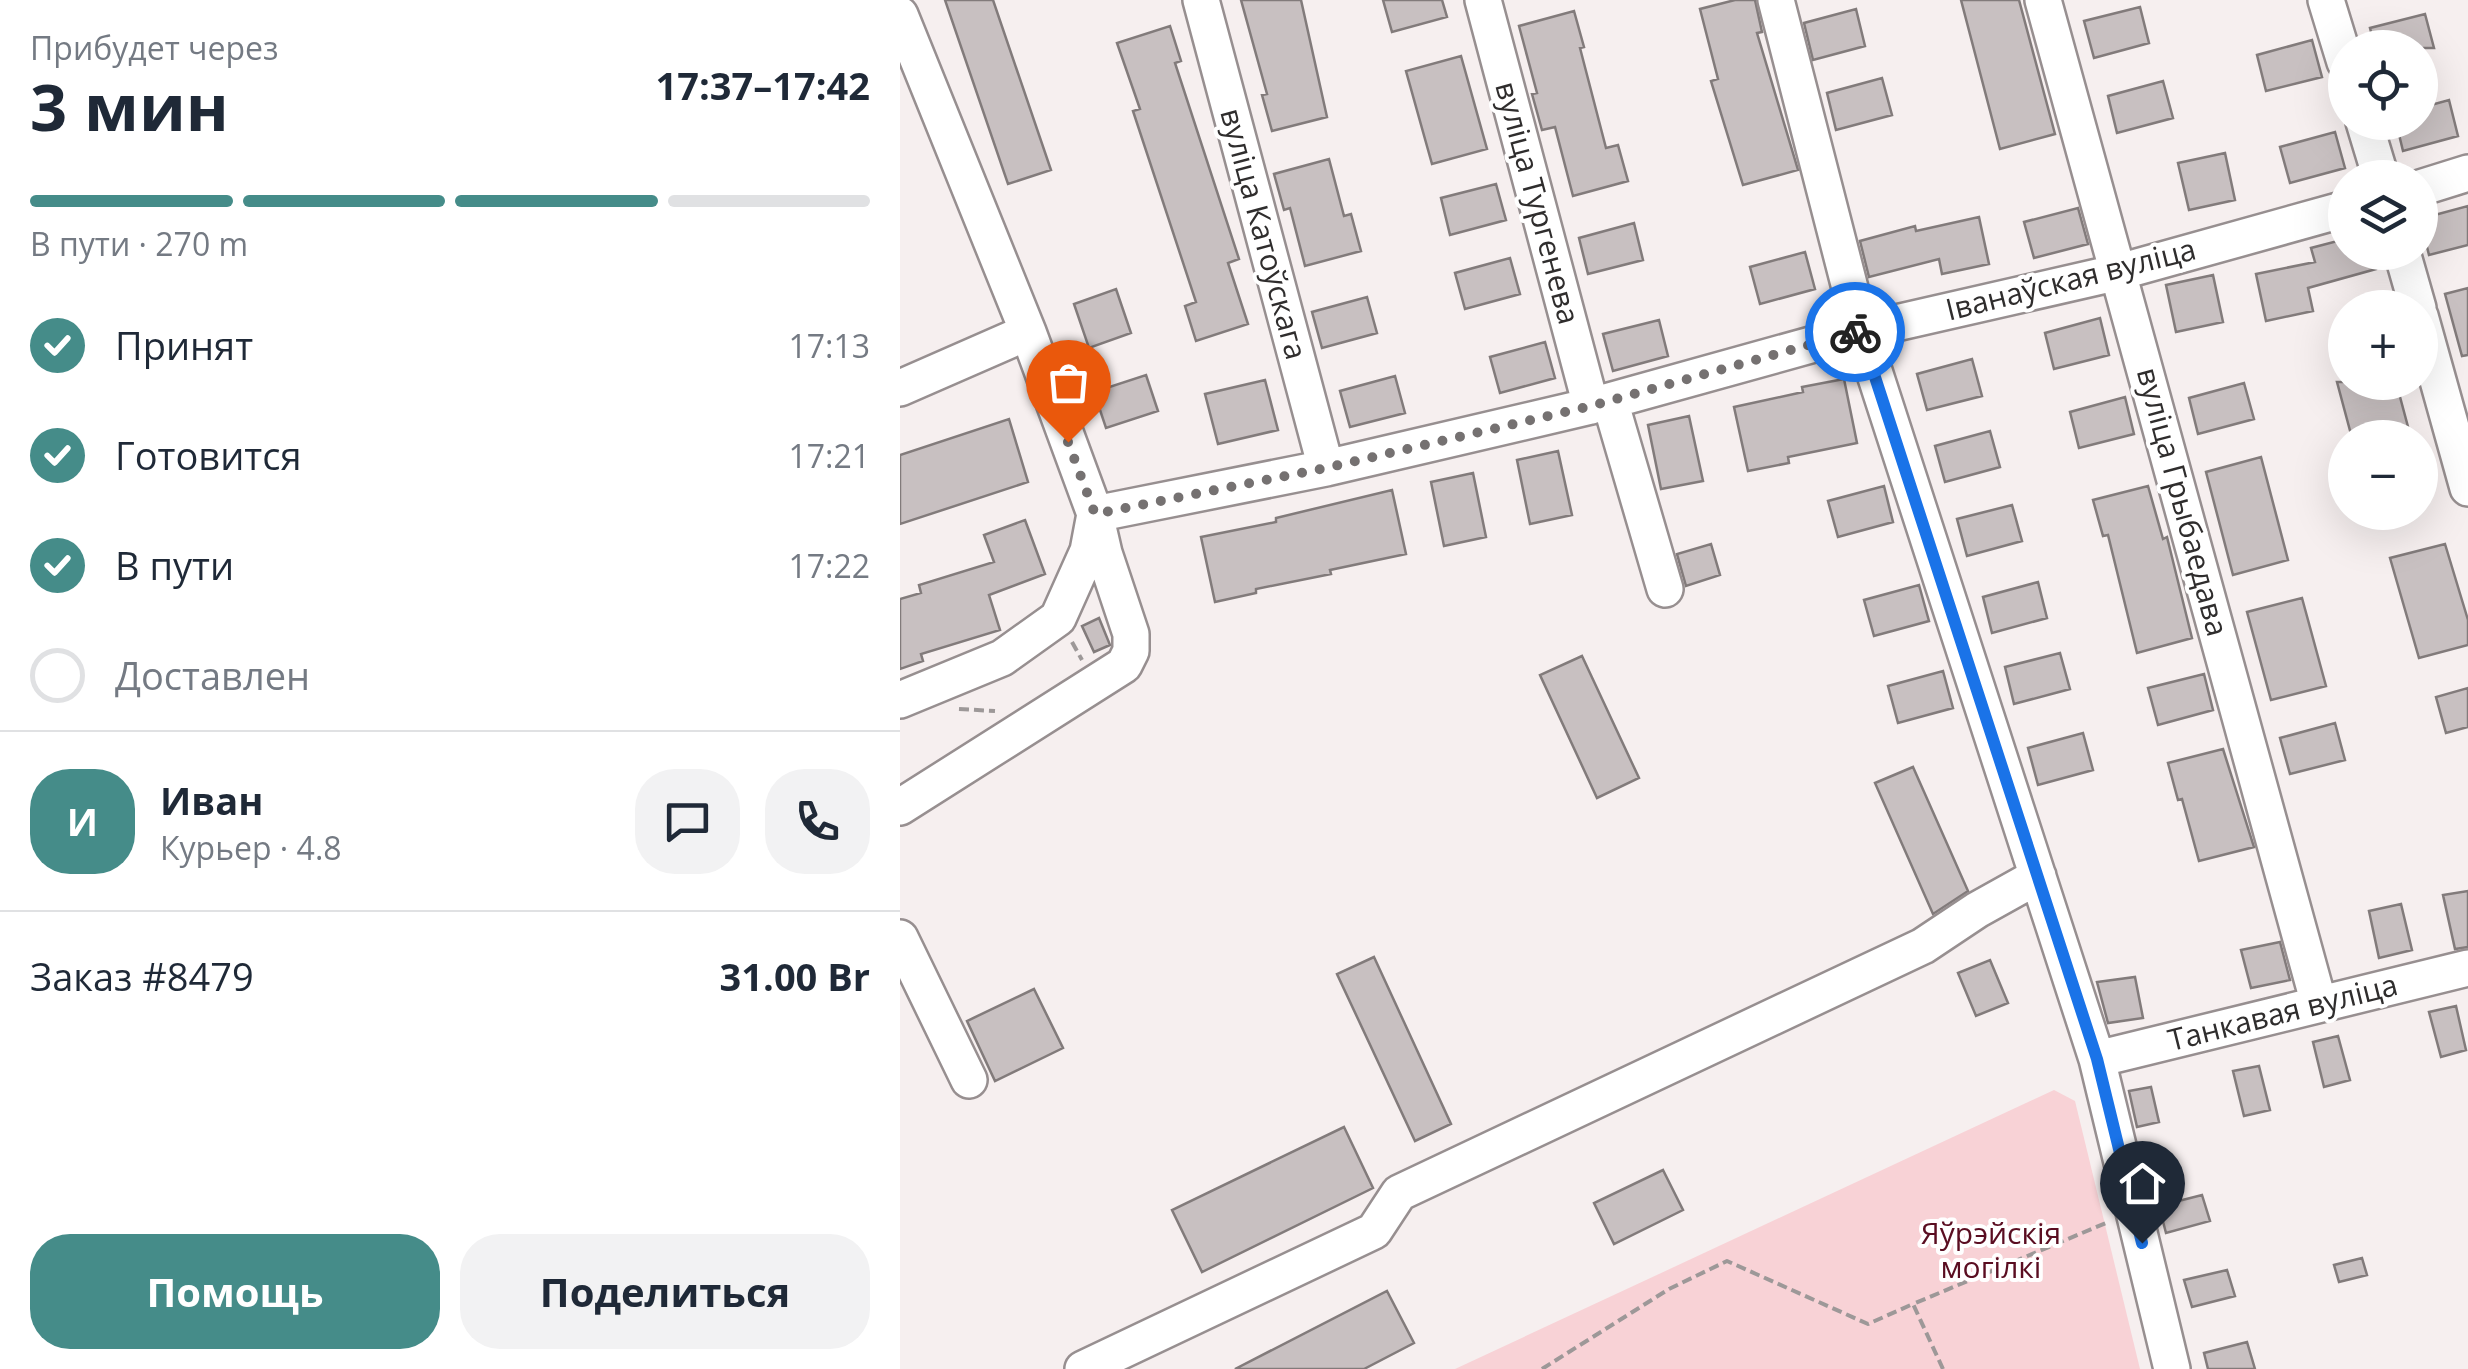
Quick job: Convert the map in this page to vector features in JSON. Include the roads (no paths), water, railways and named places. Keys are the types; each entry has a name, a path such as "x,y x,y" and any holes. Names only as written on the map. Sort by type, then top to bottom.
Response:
{"street":[{"name":"вуліца Катоўскага","path":"1200,0 1326,468"},
{"name":"вуліца Тургенева","path":"1483,0 1600,403 1666,589"},
{"path":"1776,0 1860,331 2097,1059 2172,1369"},
{"name":"вуліца Грыбаедава","path":"2043,0 2319,1004"},
{"path":"2326,0 2335,30"},
{"path":"900,15 1028,332 1095,514 1131,634 1131,651 1124,665 900,807"},
{"path":"2438,183 2468,174"},
{"name":"Іванаўская вуліца","path":"1095,514 1326,468 1600,403 1860,331 2119,272 2328,214"},
{"path":"900,388 1028,332"},
{"path":"2438,380 2468,488"},
{"path":"900,700 1002,658 1058,618 1088,551 1095,514"},
{"path":"1084,1369 1374,1231 1399,1193 1922,946 2038,876"},
{"path":"900,938 968,1080"},
{"name":"Танкавая вуліца","path":"2097,1059 2468,968"}],"park label":[{"name":"Яўрэйскія могілкі","path":"1991,1251"}]}
